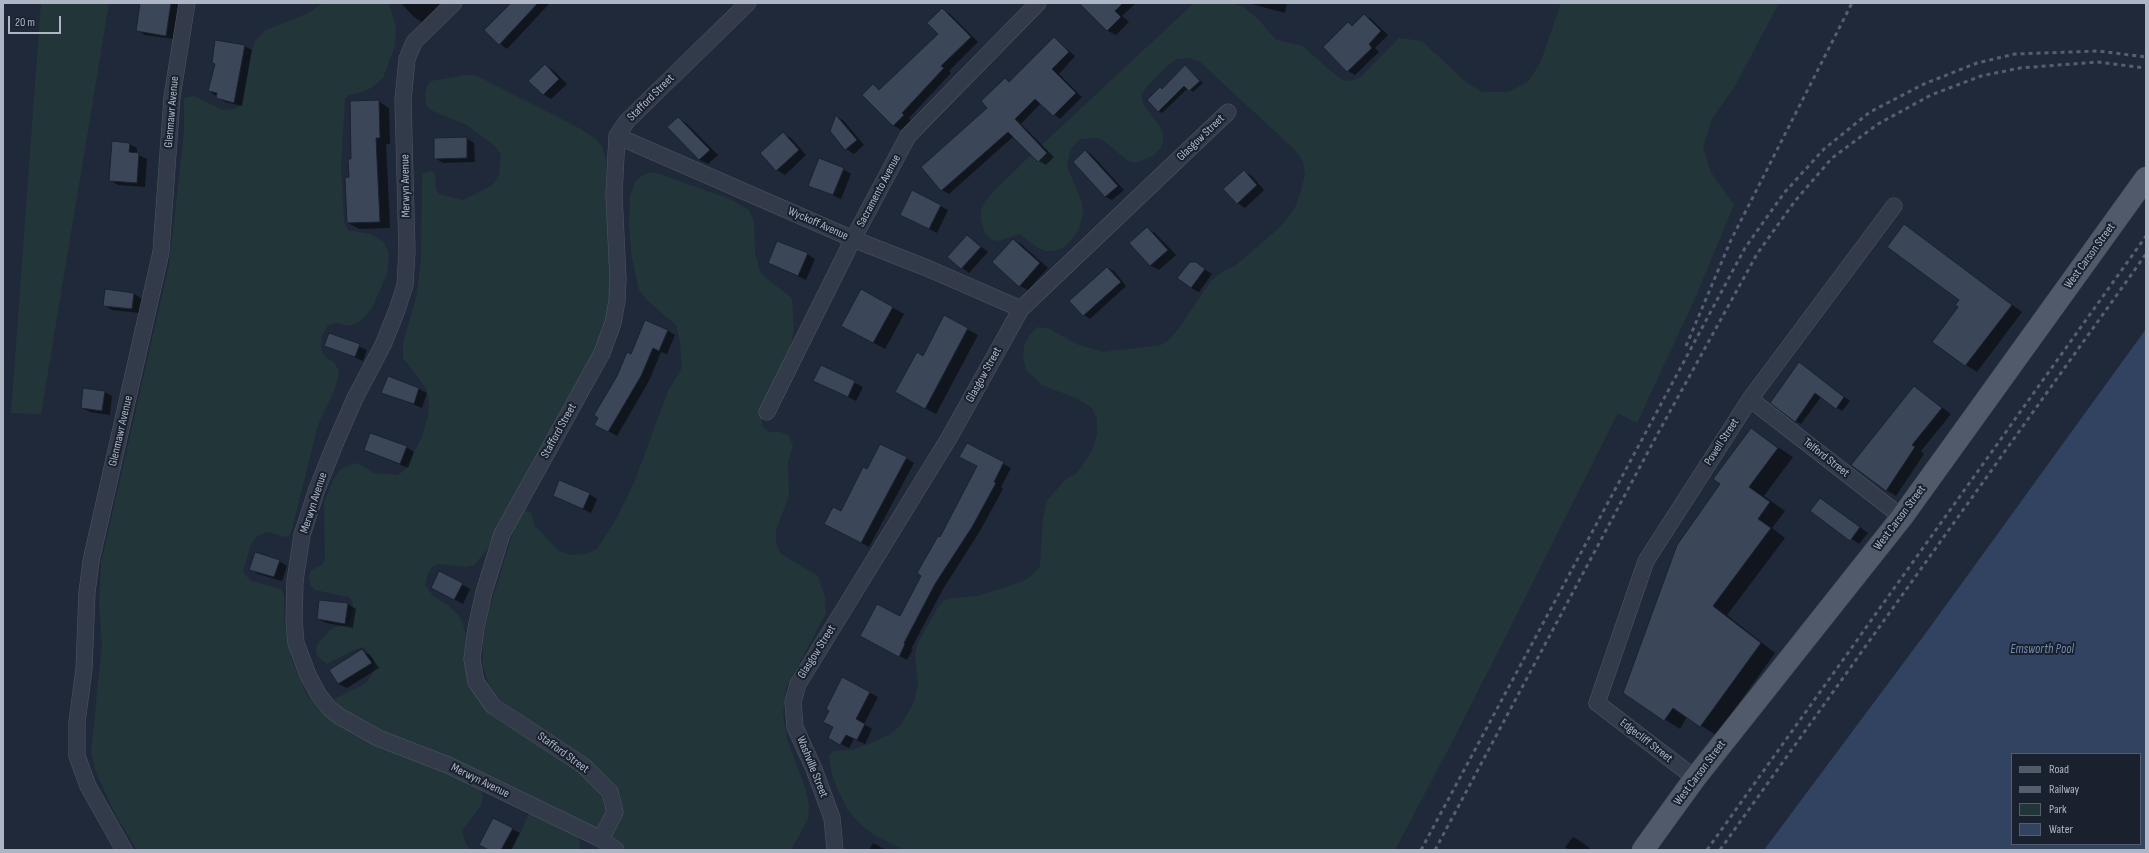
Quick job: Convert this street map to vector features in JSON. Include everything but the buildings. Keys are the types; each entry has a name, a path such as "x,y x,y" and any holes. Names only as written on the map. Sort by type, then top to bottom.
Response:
{"main road":[{"name":"West Carson Street","path":"1643,850 1695,778 1902,517 2146,178"}],"street":[{"name":"Glenmawr Avenue","path":"124,850 88,786 77,756 77,722 84,669 87,592 91,561 161,252 172,97 187,3"},
{"name":"Merwyn Avenue","path":"454,3 414,42 407,59 403,100 407,251 405,284 397,310 383,345 355,398 335,444 317,489 302,535 295,581 296,643 308,675 318,694 330,709 339,716 378,738 448,765 601,840 616,850"},
{"name":"Stafford Street","path":"601,840 615,812 610,792 584,766 493,706 476,682 472,659 484,592 502,534 602,353 613,323 618,279 614,194 617,136 627,121 748,3"},
{"name":"Sacramento Avenue","path":"767,412 853,239 908,136 1038,3"},
{"name":"Glasgow Street","path":"798,684 949,438 1021,309 1228,112"},
{"name":"Wyckoff Avenue","path":"617,136 853,239 927,268 1021,309"},
{"name":"Powell Street","path":"1597,703 1646,562 1750,399 1894,206"},
{"name":"Telford Street","path":"1750,399 1902,517"},
{"name":"Washville Street","path":"798,684 793,702 796,727 814,769 832,818 835,850"},
{"name":"Edgecliff Street","path":"1597,703 1695,778"}],"green space":[{"path":"41,3 109,3 41,414 11,413"},
{"path":"323,3 389,3 396,27 395,45 383,78 371,88 359,93 348,95 345,99 341,166 344,222 348,230 370,234 384,242 389,255 387,274 372,308 361,321 350,326 338,323 328,325 322,335 321,348 325,357 334,362 339,371 335,389 318,425 292,529 289,536 283,537 269,532 258,535 251,544 243,571 252,581 281,589 284,595 284,620 291,656 307,696 326,716 479,786 483,796 482,804 462,831 466,844 471,850 137,850 114,812 96,772 91,752 102,645 99,604 101,563 169,265 184,132 184,98 194,96 223,110 235,109 242,104 251,52 256,40 266,30 308,13"},
{"path":"1194,3 1233,3 1244,8 1257,18 1276,40 1303,46 1327,68 1343,80 1351,81 1361,77 1399,38 1422,41 1467,83 1483,92 1508,92 1529,81 1541,61 1561,3 1779,3 1735,86 1712,119 1703,148 1711,172 1734,205 1696,296 1637,423 1618,413 1461,725 1395,850 905,850 874,835 858,822 847,809 832,775 829,756 834,751 851,750 874,742 889,735 901,725 914,702 918,684 915,655 918,642 938,607 944,601 951,598 977,596 1013,585 1027,579 1040,567 1043,519 1046,502 1065,480 1077,473 1092,451 1097,434 1097,419 1092,408 1078,399 1042,385 1026,370 1023,356 1024,345 1030,334 1038,327 1050,329 1076,344 1103,352 1161,345 1169,340 1179,328 1211,281 1222,272 1235,266 1279,228 1294,210 1301,191 1305,175 1303,161 1294,149 1200,62 1189,58 1177,59 1166,67 1145,89 1141,96 1143,104 1160,127 1163,134 1163,142 1160,149 1153,156 1136,163 1127,160 1104,141 1097,138 1080,139 1070,150 1067,166 1081,200 1083,213 1079,228 1071,241 1064,247 1054,251 1046,251 1038,248 1019,234 999,241 992,240 986,235 981,220 981,209 990,195"},
{"path":"467,75 477,76 581,129 595,138 602,147 606,160 610,287 607,319 596,348 532,461 487,550 474,565 464,567 439,564 433,566 428,573 425,585 434,597 449,606 458,615 463,624 466,636 467,665 470,683 563,756 605,794 609,807 599,833 379,733 337,707 335,699 366,683 373,673 374,661 364,647 356,649 327,664 318,657 316,651 317,645 328,632 333,628 349,624 353,609 353,603 349,597 315,590 310,585 309,576 311,570 322,565 325,560 324,502 333,480 340,470 357,463 374,473 397,475 404,471 421,439 428,416 429,402 426,388 403,358 403,344 417,294 421,259 422,174 431,171 435,174 436,189 439,194 463,200 493,185 499,175 501,155 495,146 467,125 433,111 426,105 425,94 427,86 431,81"},
{"path":"654,172 730,199 749,210 754,222 755,253 760,271 767,279 792,298 794,331 786,362 762,416 762,426 769,432 780,432 788,435 793,445 788,463 789,496 776,530 776,543 781,554 818,576 825,597 826,613 786,688 783,714 787,739 806,790 809,806 808,819 791,850 628,850 608,837 620,814 586,762 500,700 489,685 483,666 483,641 489,610 519,513 523,510 531,513 535,526 559,551 571,555 585,554 597,549 615,521 634,483 668,391 682,368 680,341 676,325 647,300 639,290 631,253 629,225 630,196 636,180 645,174"},
{"path":"530,812 579,835 580,850 512,850"}],"water":[{"name":"Emsworth Pool","path":"2146,329 2146,850 1764,850 1928,630"}],"railway":[{"path":"1686,346 1731,240 1852,3"},
{"path":"1421,850 1745,248 1784,193 1824,149 1870,112 1924,84 1977,63 2015,54 2099,51 2146,57"},
{"path":"1435,850 1657,435 1757,254 1795,201 1832,158 1878,124 1931,95 1981,76 2020,68 2098,62 2146,68"},
{"path":"1707,850 2146,236"},
{"path":"1720,850 2146,254"}]}
